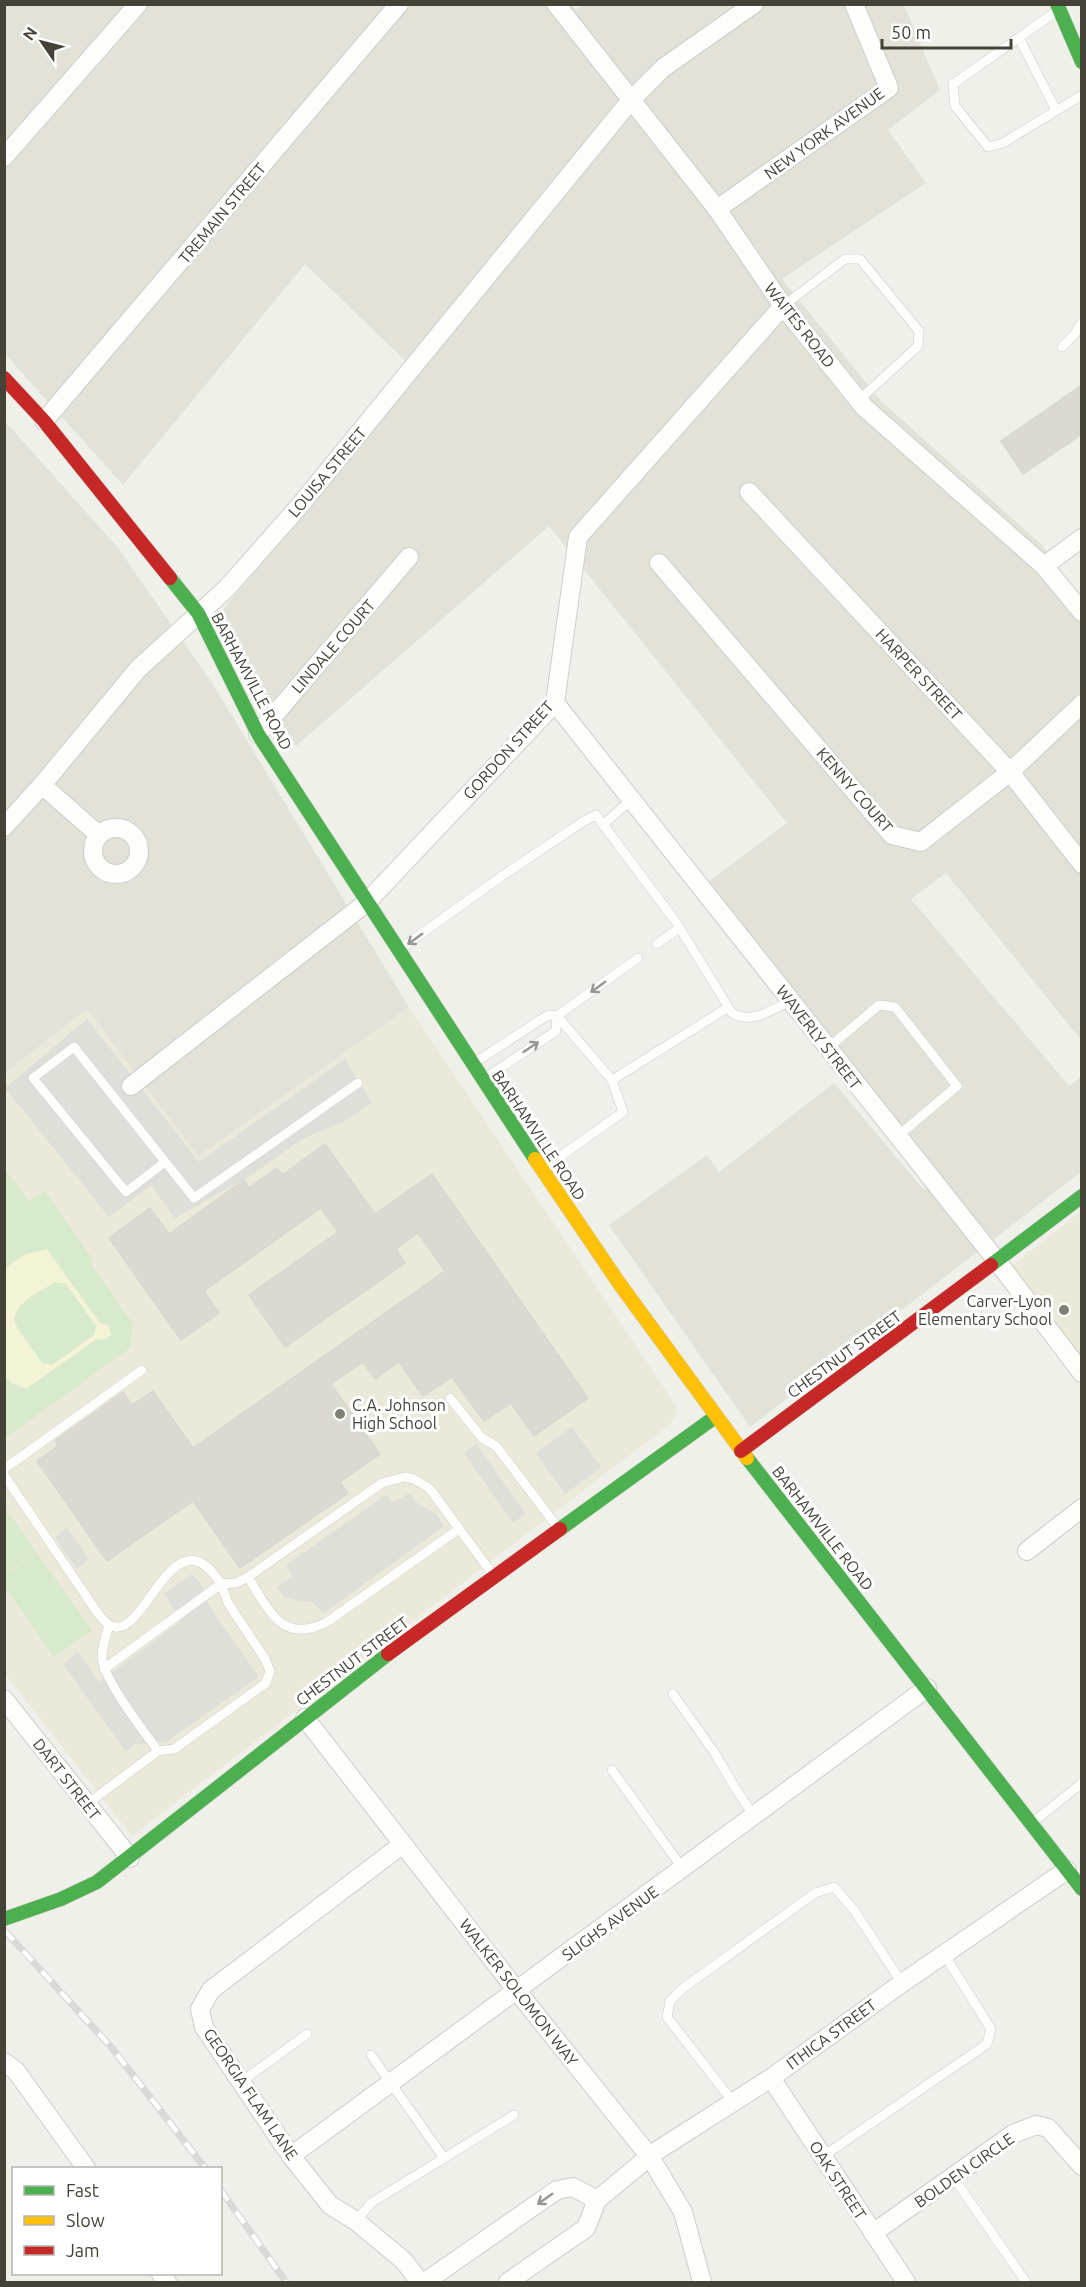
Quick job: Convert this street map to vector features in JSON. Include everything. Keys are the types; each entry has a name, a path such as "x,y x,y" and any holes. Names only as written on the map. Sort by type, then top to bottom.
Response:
{"street":[{"path":"4,157 138,4"},
{"name":"TREMAIN STREET","path":"44,421 399,4"},
{"name":"WAITES ROAD","path":"556,4 717,209 783,306 860,400 1044,566 1082,612"},
{"path":"631,100 663,68 754,4"},
{"name":"NEW YORK AVENUE","path":"717,209 889,88 854,4"},
{"path":"1058,7 1082,62"},
{"name":"LOUISA STREET","path":"4,827 42,785 138,669 226,588 302,504 631,100"},
{"name":"GORDON STREET","path":"131,1086 366,903 555,703 578,537 783,306"},
{"name":"BARHAMVILLE ROAD","path":"4,378 44,421 198,613 258,734 472,1065 619,1283 715,1417 1082,1889"},
{"name":"HARPER STREET","path":"749,492 1010,772 1082,864"},
{"path":"1044,566 1082,538"},
{"name":"LINDALE COURT","path":"258,734 409,557"},
{"name":"KENNY COURT","path":"659,563 892,835 921,842 1010,772 1082,704"},
{"name":"WAVERLY STREET","path":"555,703 997,1261 1082,1373"},
{"path":"42,785 99,835"},
{"name":"CHESTNUT STREET","path":"741,1451 1082,1196"},
{"name":"CHESTNUT STREET","path":"4,1919 80,1892 97,1882 305,1718 494,1576 715,1417"},
{"path":"1027,1551 1082,1508"},
{"name":"SLIGHS AVENUE","path":"291,2156 927,1688"},
{"name":"DART STREET","path":"4,1699 130,1858"},
{"name":"WALKER SOLOMON WAY","path":"305,1718 517,1991 650,2157 683,2212 702,2283"},
{"name":"GEORGIA FLAM LANE","path":"404,1844 211,1990 200,2009 204,2027 291,2156 330,2205 356,2221 404,2260 420,2283"},
{"name":"ITHICA STREET","path":"508,2283 586,2228 597,2200 650,2157 771,2078 902,1983 1067,1870"},
{"path":"4,2062 16,2071 85,2167"},
{"name":"OAK STREET","path":"771,2078 906,2283"},
{"name":"BOLDEN CIRCLE","path":"873,2233 1012,2134 1036,2125 1048,2128 1082,2166"},
{"path":"425,2283 557,2190 573,2187 597,2200"}],"lane":[{"path":"1058,7 1019,38 953,84 955,106 988,147 1003,143 1082,95"},
{"path":"1019,38 1056,110"},
{"path":"783,306 845,259 860,259 919,332 918,346 860,400"},
{"path":"1062,347 1074,335 1082,322"},
{"path":"604,824 632,800"},
{"path":"399,951 584,821 596,815 679,928 727,1008 737,1017 759,1017 790,1001"},
{"path":"657,944 679,928"},
{"path":"472,1065 548,1015 558,1016 638,958"},
{"path":"828,1048 879,1005 895,1007 957,1086 898,1136"},
{"path":"612,1080 727,1008"},
{"path":"483,1080 556,1031 558,1016"},
{"path":"542,1169 623,1112 612,1080 558,1016"},
{"path":"165,1162 126,1192 33,1078 74,1047 194,1198 357,1083"},
{"path":"115,1099 131,1086"},
{"path":"4,1469 142,1370"},
{"path":"450,1398 482,1438 496,1446 559,1529"},
{"path":"4,1475 97,1612 109,1625 121,1627 130,1623 167,1574 186,1562 202,1563 209,1567 221,1584 228,1603 266,1659 270,1671 266,1683 174,1749 158,1750 87,1803"},
{"path":"104,1669 221,1584 236,1583 248,1577 382,1483 396,1477 414,1479 430,1489 494,1576"},
{"path":"248,1577 278,1621 292,1629 307,1630 327,1622 459,1529"},
{"path":"109,1625 102,1656 104,1669 131,1713 158,1750"},
{"path":"673,1694 714,1752 736,1791 754,1816"},
{"path":"612,1770 683,1869"},
{"path":"1031,1824 1082,1783"},
{"path":"733,2102 667,2018 670,2001 682,1989 815,1893 834,1887 854,1910 902,1983"},
{"path":"822,2157 987,2044 991,2029 944,1954"},
{"path":"241,2082 307,2034"},
{"path":"371,2055 444,2158"},
{"path":"356,2221 371,2203 514,2115"},
{"path":"953,2177 1026,2283"}],"shaded area":[{"path":"571,4 576,10 585,4 904,5 940,90 888,130 926,183 782,279 881,401 1042,545 1081,598 1081,1040 946,873 911,899 1069,1086 1081,1077 1081,1172 750,1427 609,1225 707,1155 719,1172 834,1083 923,1189 941,1177 707,883 787,823 549,526 296,746 216,618 419,374 305,264 123,485 5,354 4,5"},
{"path":"4,420 118,548 212,683 409,1007 198,1157 87,1009 5,1073"},
{"name":"C.A. Johnson High School","path":"409,1007 677,1407 673,1422 132,1836 5,1674 5,1073 87,1009 198,1156"},
{"path":"87,1019 199,1162 345,1059 372,1103 345,1121 304,1138 251,1175 175,1218 151,1185 109,1217 5,1088"},
{"path":"4,1168 29,1201 45,1191 93,1260 90,1263 133,1324 130,1348 5,1438"},
{"name":"Carver-Lyon Elementary School","path":"1081,1211 1081,1356 1013,1265"},
{"path":"572,1427 601,1467 565,1494 536,1453"},
{"path":"476,1444 526,1514 513,1523 464,1453"},
{"path":"410,1493 417,1503 436,1514 444,1526 323,1614 314,1603 285,1598 277,1587 293,1576 286,1565 386,1495 393,1502"},
{"path":"4,1507 36,1551 5,1573 4,1573"},
{"path":"67,1528 89,1559 77,1569 55,1537"},
{"path":"36,1552 92,1630 54,1657 5,1587 5,1575"},
{"path":"192,1574 202,1586 209,1606 259,1677 166,1742 135,1744 126,1752 63,1664 78,1652 99,1682 182,1620 164,1594"}],"sand":[{"path":"47,1249 100,1323 109,1326 111,1335 104,1340 97,1339 26,1389 10,1382 5,1376 5,1268 25,1254","holes":["55,1282 66,1284 96,1326 94,1335 52,1365 42,1363 15,1324 15,1317 22,1304 35,1294"]}],"building":[{"path":"1082,385 1082,434 1023,474 1001,441"},
{"path":"325,1144 375,1214 432,1174 588,1398 534,1436 511,1403 484,1421 452,1377 423,1396 399,1362 375,1379 363,1362 331,1384 380,1454 340,1482 348,1493 240,1568 193,1501 107,1561 37,1461 58,1446 55,1441 123,1392 132,1405 153,1391 193,1448 445,1271 418,1233 396,1249 405,1263 285,1347 249,1295 338,1232 321,1208 204,1291 219,1313 181,1340 109,1238 150,1208 169,1234 244,1180 249,1188 277,1168 282,1175"}],"railway":[{"path":"4,1930 112,2048 204,2167"},
{"path":"222,2192 286,2282"}],"traffic: fast":[{"path":"1057,4 1082,62"},
{"path":"170,578 198,613 258,734 535,1159"},
{"path":"991,1265 1082,1196"},
{"path":"560,1529 715,1417"},
{"path":"747,1458 1082,1889"},
{"path":"4,1919 61,1899 97,1882 388,1654"}],"traffic: slow":[{"path":"535,1159 619,1283 747,1458"}],"traffic: jam":[{"path":"4,378 44,421 170,578"},
{"path":"741,1451 991,1265"},
{"path":"388,1654 560,1529"}],"place":[{"name":"Carver-Lyon Elementary School","path":"1064,1310"},
{"name":"C.A. Johnson High School","path":"340,1414"}]}
